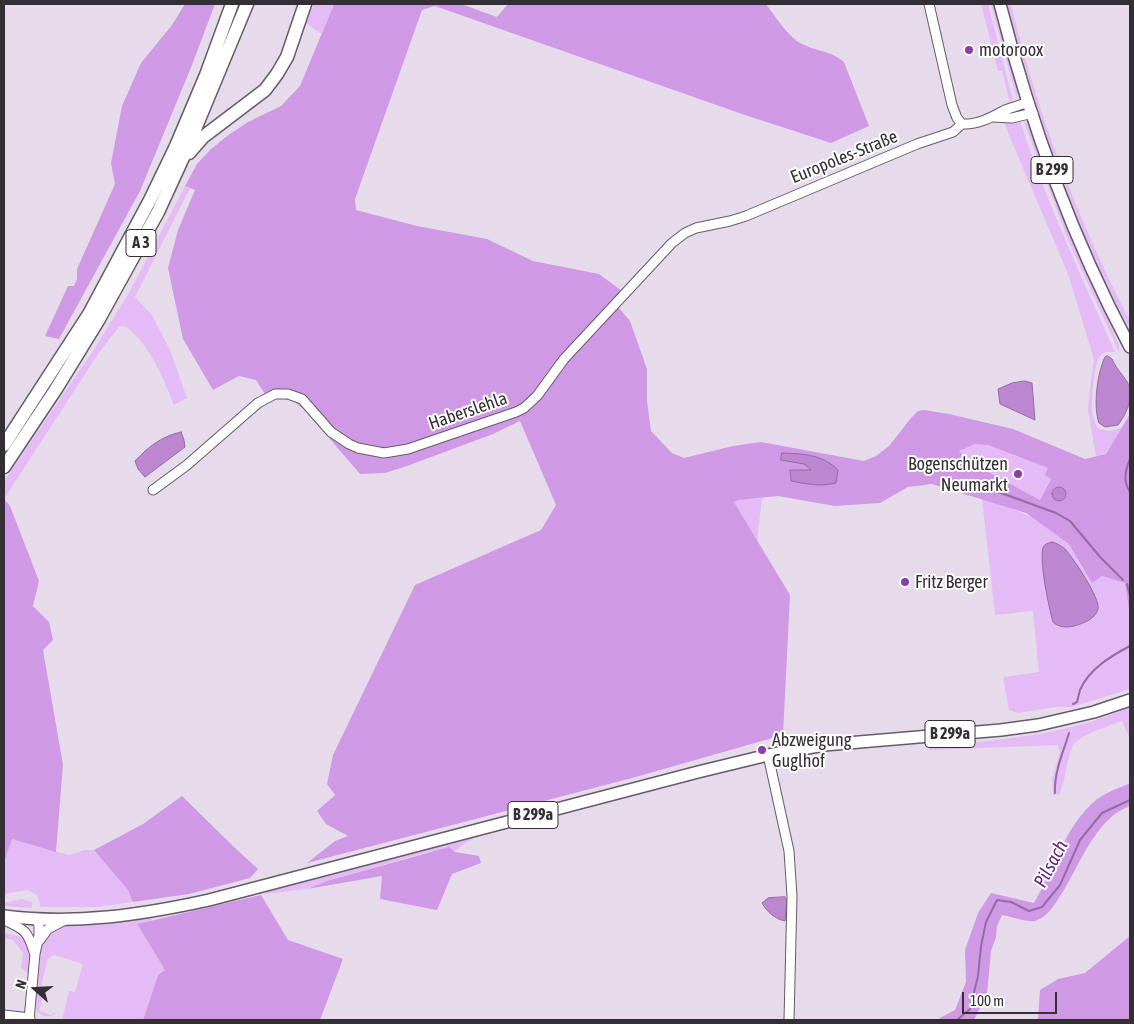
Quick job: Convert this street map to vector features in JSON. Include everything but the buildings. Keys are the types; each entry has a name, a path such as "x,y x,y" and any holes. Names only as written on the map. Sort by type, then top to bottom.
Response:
{"highway":[{"name":"A 3","path":"4,445 89,314 150,200 176,146 206,75 232,4"},
{"name":"A 3","path":"4,467 56,389 99,319 158,212 217,80 246,4"},
{"path":"181,162 204,137 232,114 252,101 278,74 287,57 305,4"}],"main road":[{"name":"B 299","path":"1000,4 1029,102 1079,241 1126,330 1130,347"},
{"name":"B 299a","path":"4,916 65,920 132,915 210,900 768,755 824,745 1016,728 1068,719 1130,700"}],"street":[{"path":"929,4 952,105 957,118 962,124"},
{"name":"Europoles-Straße","path":"993,118 1005,110 1029,102"},
{"name":"Europoles-Straße","path":"705,225 746,216 917,144 953,132 962,124 993,118 1012,118 1033,114"},
{"name":"Haberslehla","path":"152,490 205,450 258,403 274,394 288,394 302,399 331,432 349,444 358,448 384,453 408,449 516,412 524,408 537,396 564,359 656,259 685,232 705,225"},
{"path":"768,755 789,852 792,896 789,1020"},
{"path":"4,1015 29,1019 35,954 32,929 36,919"},
{"path":"4,920 19,927 34,941"},
{"path":"34,941 46,931 65,920"}],"shaded area":[{"path":"185,4 215,4 140,191 59,339 45,336 68,286 74,286 77,279 77,269 115,184 111,163 122,106 141,63 172,25"},
{"path":"314,4 334,4 321,34 306,23"},
{"path":"334,4 461,4 497,17 508,4 766,4 784,28 797,41 808,47 833,55 844,62 869,126 831,143 742,114 435,6 422,10 355,199 356,210 417,226 487,239 533,261 599,274 622,291 613,301 630,321 647,369 647,401 651,431 672,453 684,458 733,446 761,442 864,461 876,456 889,446 911,418 918,411 924,410 1013,429 1085,459 1106,454 1130,414 1130,617 1125,583 1102,576 1092,583 1069,544 1026,513 932,484 908,487 880,503 835,506 778,496 739,500 734,502 790,595 783,735 632,778 307,863 335,841 348,836 326,824 317,811 335,795 327,784 333,755 415,585 541,530 556,505 520,421 493,434 407,466 385,473 360,474 305,410 293,401 265,394 256,380 239,376 213,390 183,339 168,268 178,230 195,190 185,186 197,164 210,150 248,122 281,106 300,86","holes":["975,444 988,445 1048,468 1045,475 1051,479 1040,500 966,460 959,451","804,464 836,482 791,481 790,470 812,471"]},
{"path":"981,4 988,4 1013,100 1010,103 1002,71 998,71"},
{"path":"991,4 995,4 1018,90 1017,99"},
{"path":"1007,4 1011,4 1033,85 1060,164 1109,280 1128,317 1130,315 1130,324 1127,324 1112,297 1105,289 1076,219 1039,113"},
{"path":"1020,121 1053,209 1115,352 1105,353 1100,356 1096,367 1093,392 1092,412 1097,427 1110,431 1122,427 1106,454 1096,456 1088,410 1094,359 1068,274 1004,123"},
{"path":"1024,122 1032,133 1057,203 1104,307 1119,346 1119,352 1069,242"},
{"path":"185,186 190,188 135,297 152,315 170,350 187,398 174,405 149,352 125,326 119,327 98,354 4,499 4,481 93,351 130,291"},
{"path":"1108,356 1125,378 1131,395 1124,416 1118,425 1105,427 1099,423 1096,399 1102,364 1105,357"},
{"path":"1025,381 1032,383 1035,420 1000,404 998,389 1012,383"},
{"path":"181,432 185,447 145,477 138,469 135,461 156,443 168,436"},
{"name":"Bogenschützen Neumarkt","path":"975,444 988,445 1048,468 1051,478 1040,500 966,460 958,451"},
{"path":"782,453 805,455 825,461 838,470 836,483 819,485 791,481 790,470 811,470 804,464 781,460"},
{"path":"1056,487 1062,487 1066,494 1062,501 1056,501 1052,497 1052,491"},
{"path":"762,498 757,542 734,502"},
{"path":"4,499 10,506 39,581 33,606 49,622 53,640 43,650 63,765 56,852 12,839 4,862"},
{"path":"982,499 1028,515 1049,527 1075,551 1092,583 1102,576 1125,583 1130,617 1130,689 1072,707 1056,707 1018,713 1009,710 1003,677 1039,672 1033,611 995,615"},
{"path":"1052,542 1065,549 1069,554 1086,579 1098,604 1098,609 1094,616 1074,626 1062,627 1053,622 1042,563 1043,548"},
{"path":"1130,707 1130,739 1122,721 1082,737 1073,745 1060,794 1053,795 1052,779 1060,752 1058,745 930,750 929,746 1032,735 1082,724"},
{"path":"1130,783 1130,806 1117,812 1097,833 1065,889 1048,913 1035,921 1002,915 997,926 996,937 991,951 987,994 974,1020 939,1020 955,1010 966,982 965,950 978,913 991,893 1034,903 1068,835 1085,810 1100,797"},
{"path":"182,796 258,869 250,878 189,894 133,902 128,890 94,850 143,824"},
{"path":"476,837 454,852 431,851 330,880 307,889 265,894 269,890"},
{"path":"12,839 69,855 85,850 94,850 128,890 133,902 98,907 41,907 37,895 28,890 4,894 4,862"},
{"path":"449,847 455,852 479,856 481,863 452,874 437,910 380,899 382,876 307,889 330,880"},
{"path":"261,895 288,940 343,959 320,1020 143,1020 158,975 165,970 137,924"},
{"path":"785,897 787,901 785,921 772,915 762,903 768,898"},
{"path":"22,899 32,902 32,908 4,906 4,903"},
{"path":"153,917 152,920 137,924 165,970 158,975 143,1020 62,1020 69,991 75,992 83,964 54,955 48,959 44,972 40,995 43,996 39,1011 52,1015 54,1012 55,1014 52,1016 45,1016 39,1013 35,1003 42,943 47,935 59,927 109,924"},
{"path":"4,933 26,938 30,953 30,971 28,973 21,968 23,953 13,940 4,938"},
{"path":"1130,936 1130,1020 1038,1020 1040,990 1058,979 1085,973"}],"waterway":[{"name":"Pilsach","path":"1130,459 1126,476 1126,484 1130,492"},
{"path":"993,490 1056,513 1070,521 1101,558 1123,580"},
{"path":"1127,584 1130,596"},
{"path":"1073,704 1077,702 1084,682 1095,669 1130,646"},
{"path":"1055,793 1057,770 1069,733"},
{"name":"Pilsach","path":"957,1020 970,1009 978,976 986,922 997,900 1011,902 1029,911 1042,907 1060,885 1080,840 1102,813 1130,800"}],"place":[{"name":"motoroox","path":"969,50"},
{"name":"Bogenschützen Neumarkt","path":"1018,474"},
{"name":"Fritz Berger","path":"905,582"},
{"name":"Abzweigung Guglhof","path":"762,750"}]}
